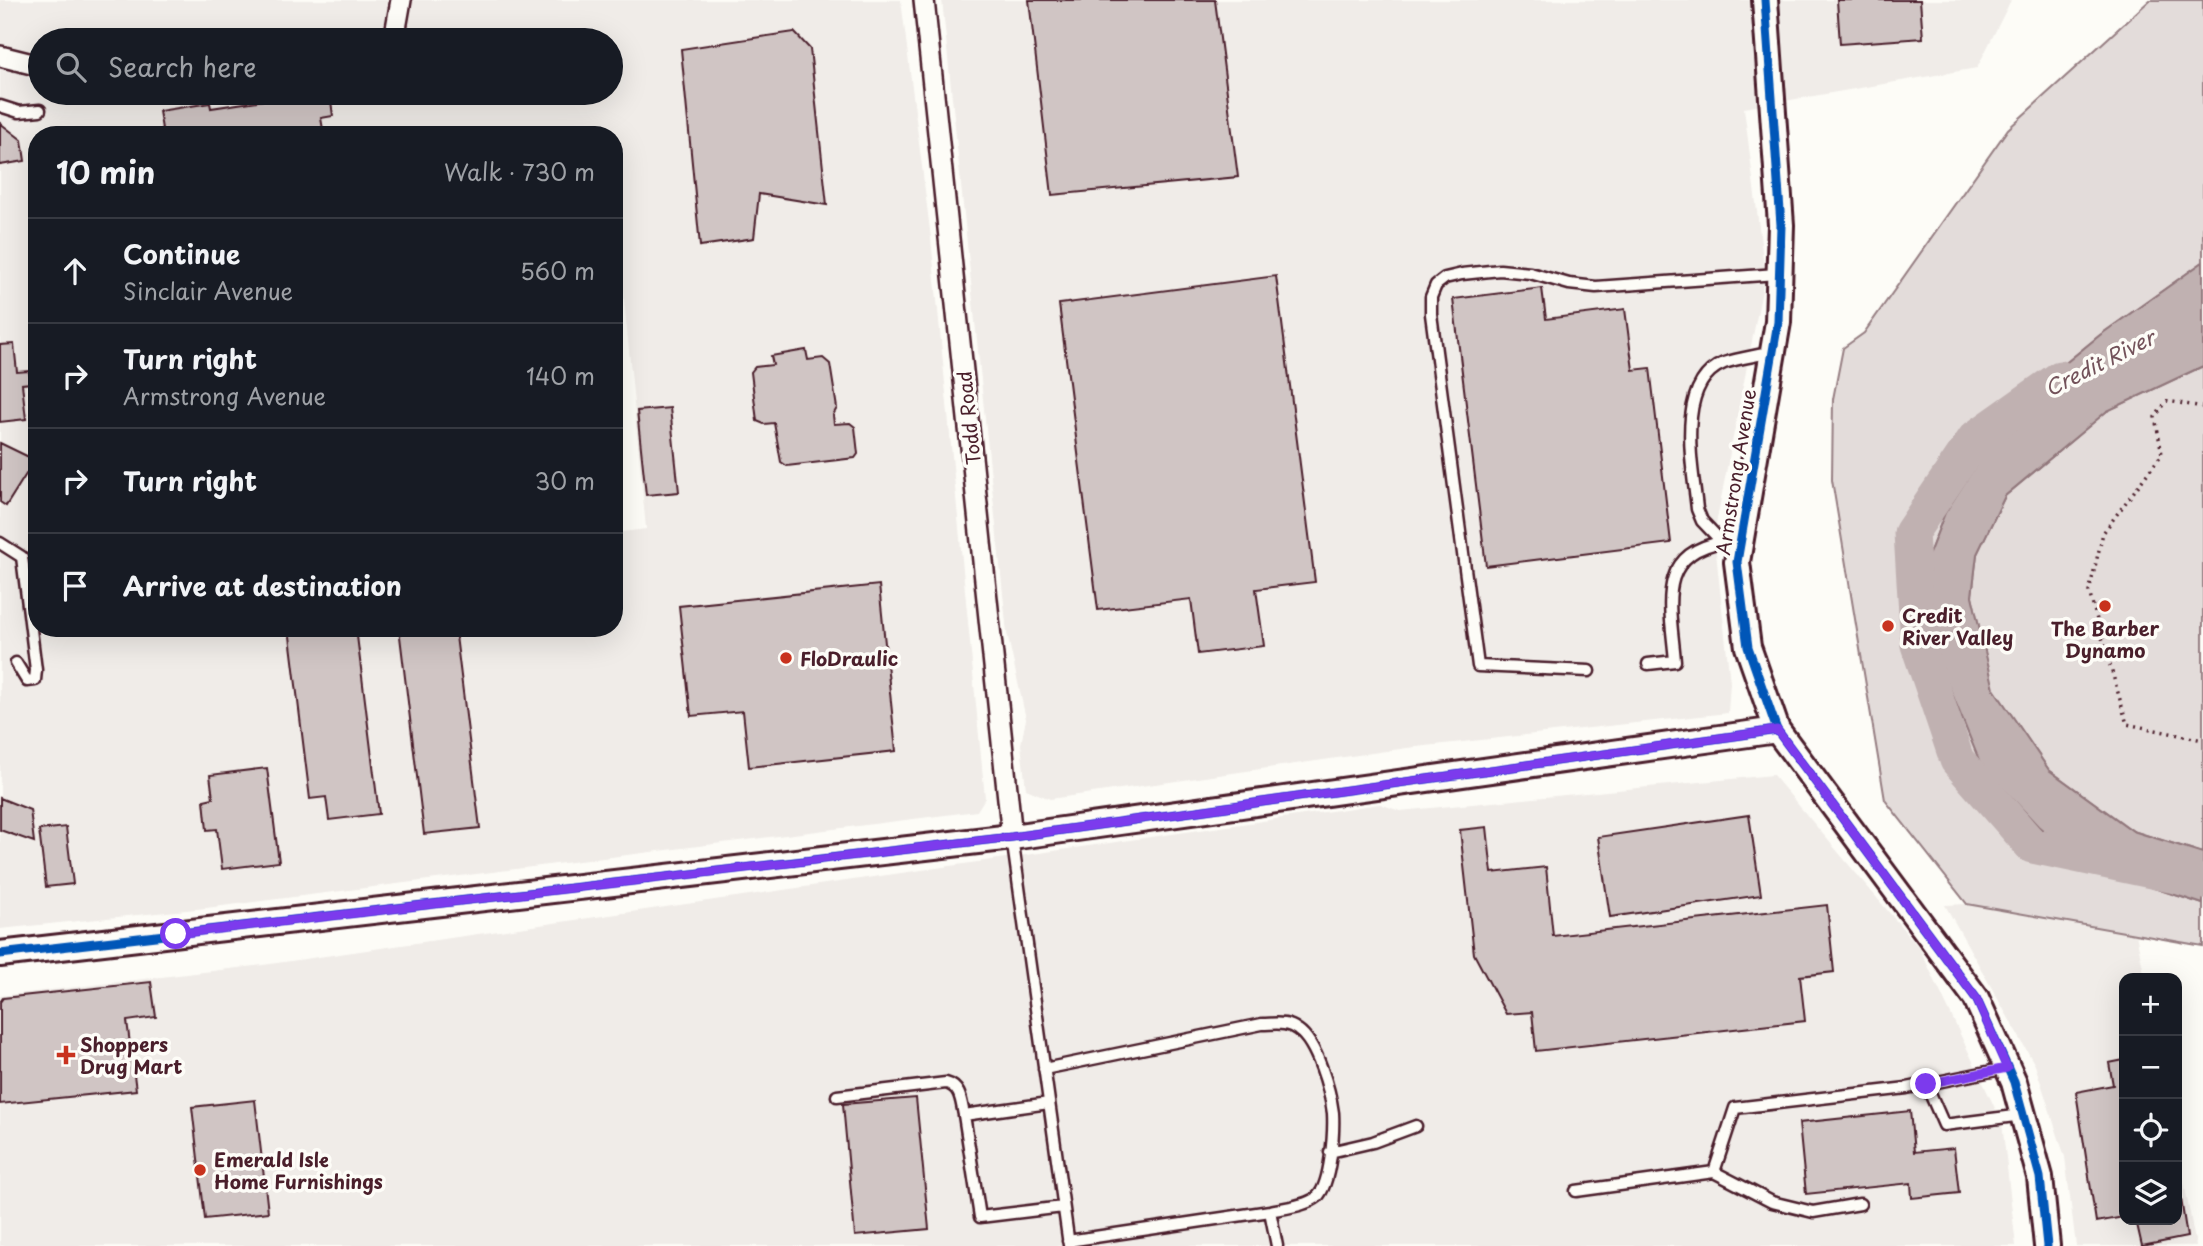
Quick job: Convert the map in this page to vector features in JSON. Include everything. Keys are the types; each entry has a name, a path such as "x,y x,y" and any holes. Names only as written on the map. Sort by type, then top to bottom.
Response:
{"street":[{"path":"396,28 401,0"},
{"name":"Todd Road","path":"924,0 1012,837"},
{"name":"Armstrong Avenue","path":"1765,0 1781,225 1778,321 1731,541 1737,562 1748,647 1777,730 1976,998 2014,1082 2040,1177 2047,1246"},
{"path":"0,56 28,63"},
{"path":"0,954 1012,837 1777,730"}],"lane":[{"path":"0,106 19,112 40,110"},
{"path":"1589,671 1478,666 1431,314 1431,296 1436,285 1445,278 1500,270 1530,273 1569,284 1596,287 1779,274"},
{"path":"1731,541 1702,521 1697,509 1690,428 1695,395 1703,377 1715,368 1725,363 1773,352"},
{"path":"1648,664 1675,661 1670,590 1677,567 1688,553 1697,548 1731,541"},
{"path":"0,543 22,557 28,605"},
{"path":"16,663 27,681 35,680 32,637"},
{"path":"1012,837 1068,1244 1297,1205 1316,1197 1326,1179 1333,1113 1322,1070 1310,1042 1299,1030 1286,1023 1262,1024 1044,1069"},
{"path":"1714,1172 1735,1108 1926,1084 2007,1068"},
{"path":"837,1096 946,1083 953,1085 958,1091 964,1115 979,1217 1063,1207"},
{"path":"1926,1084 1944,1125 2023,1115"},
{"path":"964,1115 1049,1103"},
{"path":"1330,1152 1373,1142 1416,1126"},
{"path":"1576,1191 1714,1172 1772,1202 1814,1212 1860,1204"},
{"path":"1270,1211 1277,1246"}],"path":[{"path":"2203,407 2167,401 2155,417 2162,454 2103,533 2089,593 2127,724 2203,740"}],"shaded area":[{"path":"0,0 901,0 931,238 985,798 977,811 206,908 0,929"},
{"path":"942,0 2011,0 1977,68 1744,108 1765,275 1714,534 1730,682 1728,713 1407,748 1050,799 1026,789 1021,744 1026,719 1007,633"},
{"path":"2150,0 2203,0 2203,262 2100,335 2029,393 1987,448 1945,513 1920,577 2084,865 2203,904 2203,946 1967,904 1885,800 1832,480 1833,399 1843,348 1864,333 2008,129"},
{"path":"2203,366 2203,853 2133,831 2049,770 1993,689 1972,596 1977,554 2005,496 2107,411"},
{"path":"1773,775 1920,949 2002,1123 2016,1246 0,1246 0,996 263,965 1380,804 1400,811"},
{"path":"1967,904 2136,934 2144,973 2119,973 2119,1225 2182,1225 2182,1172 2196,1246 2076,1246 2065,1157 2035,1065 1945,905"}],"water":[{"name":"Credit River","path":"2203,262 2203,366 2107,411 2005,496 1977,554 1972,596 1994,689 2049,770 2133,831 2203,853 2203,904 2084,865 2038,826 1981,765 1926,630 1920,577 1945,513 1987,448 2029,393 2100,335"}],"building":[{"path":"1029,0 1215,0 1238,177 1052,195"},
{"path":"1837,0 1920,0 1923,38 1840,44"},
{"path":"794,32 810,49 827,205 759,194 754,238 700,246 681,49"},
{"path":"197,105 210,105 211,108 231,105 332,105 333,116 321,118 322,126 162,126 159,111"},
{"path":"0,123 22,140 25,161 0,165"},
{"path":"1276,276 1315,582 1256,589 1264,646 1198,654 1191,599 1098,610 1059,304"},
{"path":"1542,288 1546,319 1625,309 1633,370 1650,368 1671,543 1486,566 1453,299"},
{"path":"14,344 17,372 28,371 28,383 22,384 26,419 0,422 0,345"},
{"path":"806,350 808,360 823,358 830,364 837,408 833,415 834,424 850,423 855,427 858,454 855,458 787,466 781,462 774,423 764,424 757,421 751,372 755,367 773,365 771,356"},
{"path":"670,408 679,492 646,495 637,411"},
{"path":"0,443 28,457 28,471 6,506 0,502"},
{"name":"FloDraulic","path":"879,585 896,751 749,767 743,711 691,716 679,606"},
{"path":"290,637 357,637 379,814 329,820 326,797 310,799"},
{"path":"400,637 456,637 480,828 424,834"},
{"path":"267,768 279,862 222,869 217,829 207,830 204,800 213,798 210,775"},
{"path":"0,798 30,810 34,842 0,830"},
{"path":"1749,815 1761,895 1610,917 1598,837"},
{"path":"66,827 73,884 46,887 39,830"},
{"path":"1487,827 1492,873 1546,867 1553,936 1827,905 1834,972 1800,976 1805,1021 1536,1051 1532,1012 1506,1014 1474,954 1460,830"},
{"name":"Shoppers Drug Mart","path":"151,982 156,1017 127,1021 136,1090 0,1104 0,1002 3,998"},
{"path":"2119,1061 2119,1218 2096,1222 2076,1092 2113,1085 2109,1063"},
{"path":"916,1098 929,1229 855,1236 843,1104"},
{"path":"255,1100 268,1212 205,1219 192,1107"},
{"path":"1910,1111 1914,1152 1954,1148 1959,1193 1912,1198 1911,1183 1806,1194 1799,1123"},
{"path":"2182,1205 2187,1237 2142,1246 2137,1225 2182,1225"}],"waterway":[{"name":"Credit River","path":"2060,378 1975,438 1911,533 1918,645 1957,760 2032,846 2203,882"}],"cycle path":[{"path":"1765,0 1781,225 1778,322 1737,562 1748,647 1777,730 1976,998 2014,1082 2040,1177 2047,1246"},
{"path":"0,954 1012,837 1777,730"}],"place":[{"name":"The Barber Dynamo","path":"2105,606"},
{"name":"Credit River Valley","path":"1888,626"},
{"name":"FloDraulic","path":"786,658"},
{"name":"Shoppers Drug Mart","path":"66,1055"},
{"name":"Emerald Isle Home Furnishings","path":"200,1170"}],"route":[{"path":"176,934 1012,837 1777,730 1976,998 2007,1068 1926,1084"}]}
